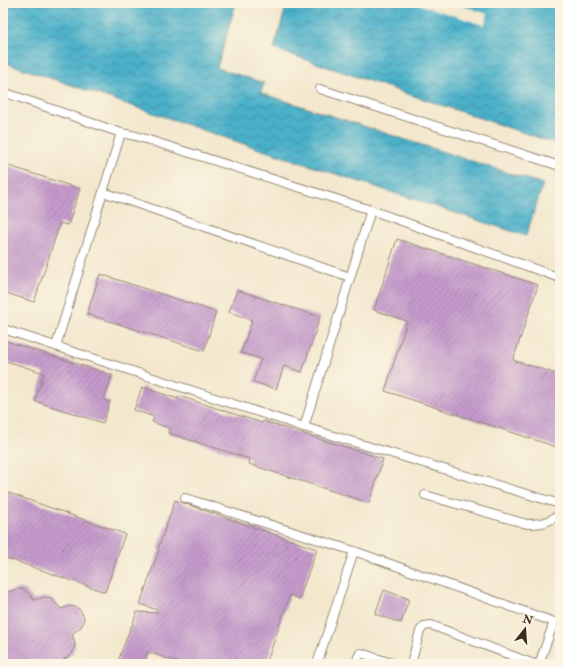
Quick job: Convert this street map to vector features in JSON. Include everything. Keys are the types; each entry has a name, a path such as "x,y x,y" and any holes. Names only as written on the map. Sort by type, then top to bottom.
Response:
{"lane":[{"path":"320,89 560,166"},
{"path":"3,92 121,133 136,136 371,210 559,276"},
{"path":"56,346 121,133"},
{"path":"104,192 350,277"},
{"path":"304,426 371,210"},
{"path":"3,329 304,426 560,504"},
{"path":"425,495 527,524 550,522 560,514"},
{"path":"185,498 354,551 557,625 539,664"},
{"path":"317,664 354,551"},
{"path":"412,664 420,631 424,626 430,625 534,664"},
{"path":"356,664 360,653 394,664"}],"water":[{"path":"3,3 236,3 217,68 264,83 261,93 543,184 526,236 244,144 3,62"},
{"path":"287,3 560,3 560,136 557,144 274,49"}],"pier":[{"path":"414,3 453,3 488,14 484,25"}],"building":[{"path":"3,164 80,189 68,225 60,223 34,302 3,292"},
{"path":"397,239 538,285 513,360 560,375 560,448 385,391 407,321 374,310"},
{"path":"100,274 216,312 204,351 87,314"},
{"path":"237,290 320,317 302,372 284,366 276,389 253,382 261,359 241,353 252,320 229,312"},
{"path":"3,340 112,375 104,400 110,402 103,423 35,401 44,373 3,360"},
{"path":"142,387 178,399 179,396 262,423 263,421 383,459 369,503 249,464 250,459 168,433 169,428 152,422 154,417 134,410"},
{"path":"3,491 125,534 105,592 3,557"},
{"path":"175,500 317,549 299,599 290,595 266,664 183,664 148,652 143,664 117,664 137,612 157,613 157,610 140,604"},
{"path":"23,589 34,600 44,597 49,598 53,600 61,609 70,606 79,609 82,613 84,618 83,623 81,627 72,634 75,644 72,654 58,664 3,664 3,593"},
{"path":"384,590 409,599 401,623 375,614"}]}
